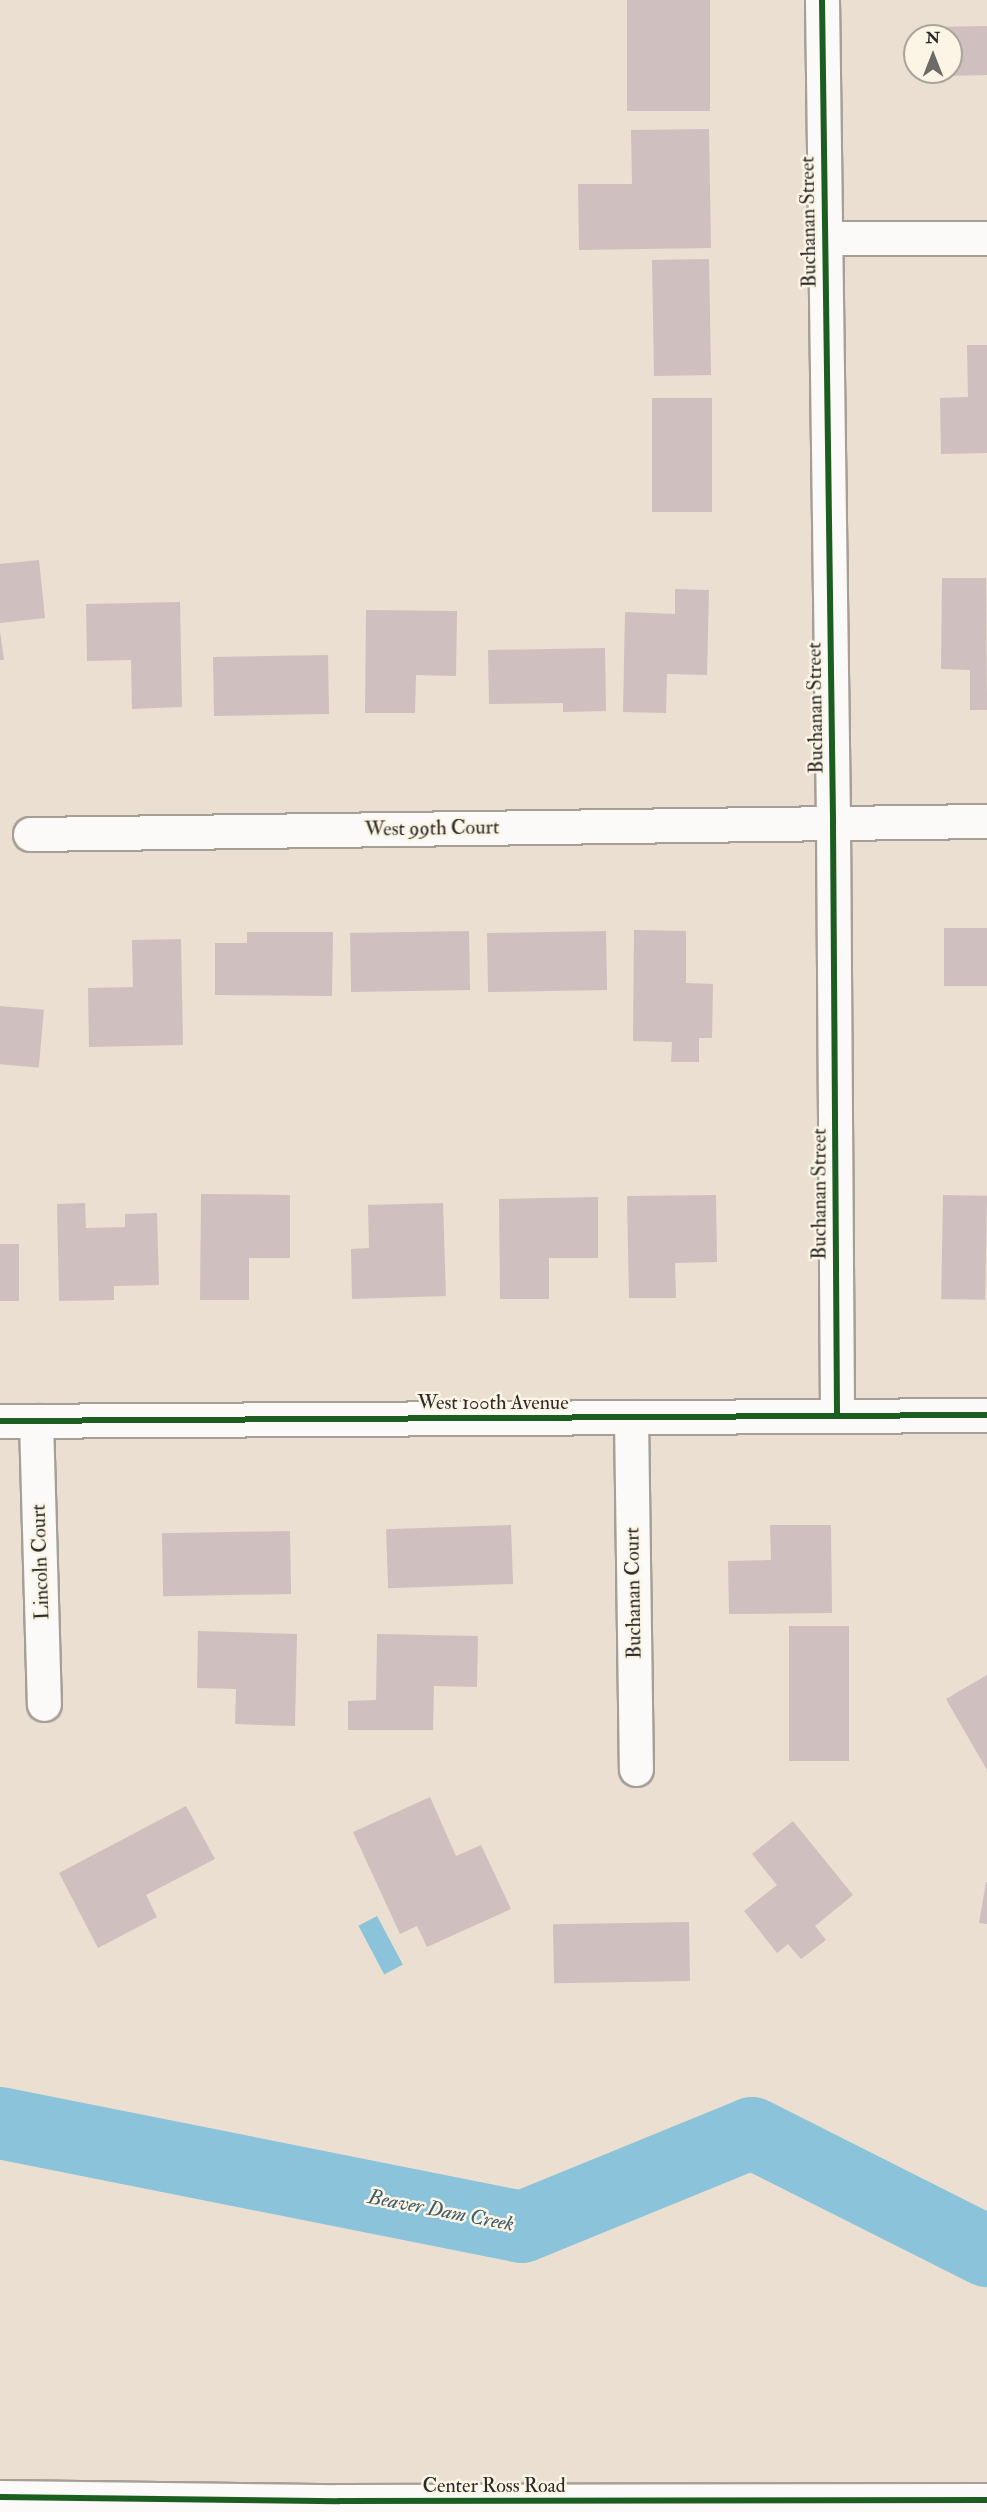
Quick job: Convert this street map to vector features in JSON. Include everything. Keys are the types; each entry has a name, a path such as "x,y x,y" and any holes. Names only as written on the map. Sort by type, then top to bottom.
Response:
{"street":[{"name":"Buchanan Street","path":"822,0 833,823 837,1416"},
{"path":"824,238 987,238"},
{"name":"West 99th Court","path":"30,834 987,821"},
{"name":"West 100th Avenue","path":"0,1421 987,1415"},
{"name":"Buchanan Court","path":"631,1417 636,1768"},
{"name":"Lincoln Court","path":"36,1421 44,1704"},
{"name":"Center Ross Road","path":"0,2497 132,2505 586,2507 788,2507 987,2500"}],"water":[{"path":"377,1916 403,1965 384,1974 358,1926"}],"building":[{"path":"627,0 710,0 710,111 627,111"},
{"path":"963,26 987,26 987,75 963,75"},
{"path":"709,129 711,248 579,250 578,184 632,184 631,130"},
{"path":"709,259 711,375 654,376 652,260"},
{"path":"967,345 987,345 987,453 941,454 940,398 968,397"},
{"path":"652,398 712,398 712,512 652,512"},
{"path":"39,560 45,618 0,623 0,564"},
{"path":"942,578 986,578 987,710 970,710 970,670 941,669"},
{"path":"675,589 709,590 707,675 667,674 666,713 623,712 625,612 675,614"},
{"path":"180,602 182,707 132,709 131,660 87,661 86,604"},
{"path":"366,610 457,611 456,676 416,675 415,713 365,713"},
{"path":"0,631 4,660 0,660"},
{"path":"605,648 606,711 563,712 563,703 489,704 488,650"},
{"path":"328,655 329,714 214,716 213,657"},
{"path":"944,928 987,928 987,986 944,986"},
{"path":"634,930 686,931 686,983 713,984 712,1038 699,1038 699,1062 671,1062 672,1042 633,1041"},
{"path":"469,931 470,990 351,992 350,933"},
{"path":"606,931 607,990 488,992 487,933"},
{"path":"247,932 333,932 332,996 215,995 215,943 247,943"},
{"path":"181,939 183,1045 89,1047 88,988 133,987 132,940"},
{"path":"0,1006 44,1010 39,1068 0,1064"},
{"path":"201,1194 290,1195 290,1258 249,1258 249,1300 200,1300"},
{"path":"716,1195 717,1262 675,1263 676,1298 629,1298 627,1196"},
{"path":"943,1195 987,1196 985,1300 941,1299"},
{"path":"598,1197 598,1258 549,1258 549,1299 500,1299 499,1199"},
{"path":"85,1203 86,1228 125,1227 125,1214 157,1213 159,1285 114,1286 114,1300 59,1301 57,1204"},
{"path":"443,1203 446,1296 352,1299 351,1249 369,1248 368,1205"},
{"path":"0,1244 19,1244 19,1301 0,1301"},
{"path":"511,1525 513,1584 388,1588 386,1529"},
{"path":"770,1525 831,1525 832,1613 729,1614 728,1561 771,1560"},
{"path":"290,1531 291,1594 163,1596 162,1533"},
{"path":"789,1626 849,1626 849,1761 789,1761"},
{"path":"198,1631 297,1634 295,1726 235,1724 236,1689 197,1688"},
{"path":"377,1634 478,1636 477,1687 434,1686 433,1730 348,1730 348,1701 376,1700"},
{"path":"987,1675 987,1770 946,1699"},
{"path":"430,1797 456,1856 481,1845 511,1909 427,1947 417,1926 400,1934 353,1832"},
{"path":"186,1806 215,1859 146,1895 157,1917 98,1948 59,1873"},
{"path":"793,1821 853,1895 815,1926 826,1940 801,1959 788,1944 777,1953 744,1911 777,1885 752,1854"},
{"path":"987,1882 987,1924 979,1923"},
{"path":"689,1922 690,1981 554,1983 553,1924"}],"waterway":[{"name":"Beaver Dam Creek","path":"0,2123 522,2227 752,2133 987,2251"}],"cycle path":[{"path":"822,0 833,823 837,1416"},
{"path":"0,1421 987,1415"},
{"path":"0,2497 339,2501 987,2500"}]}
